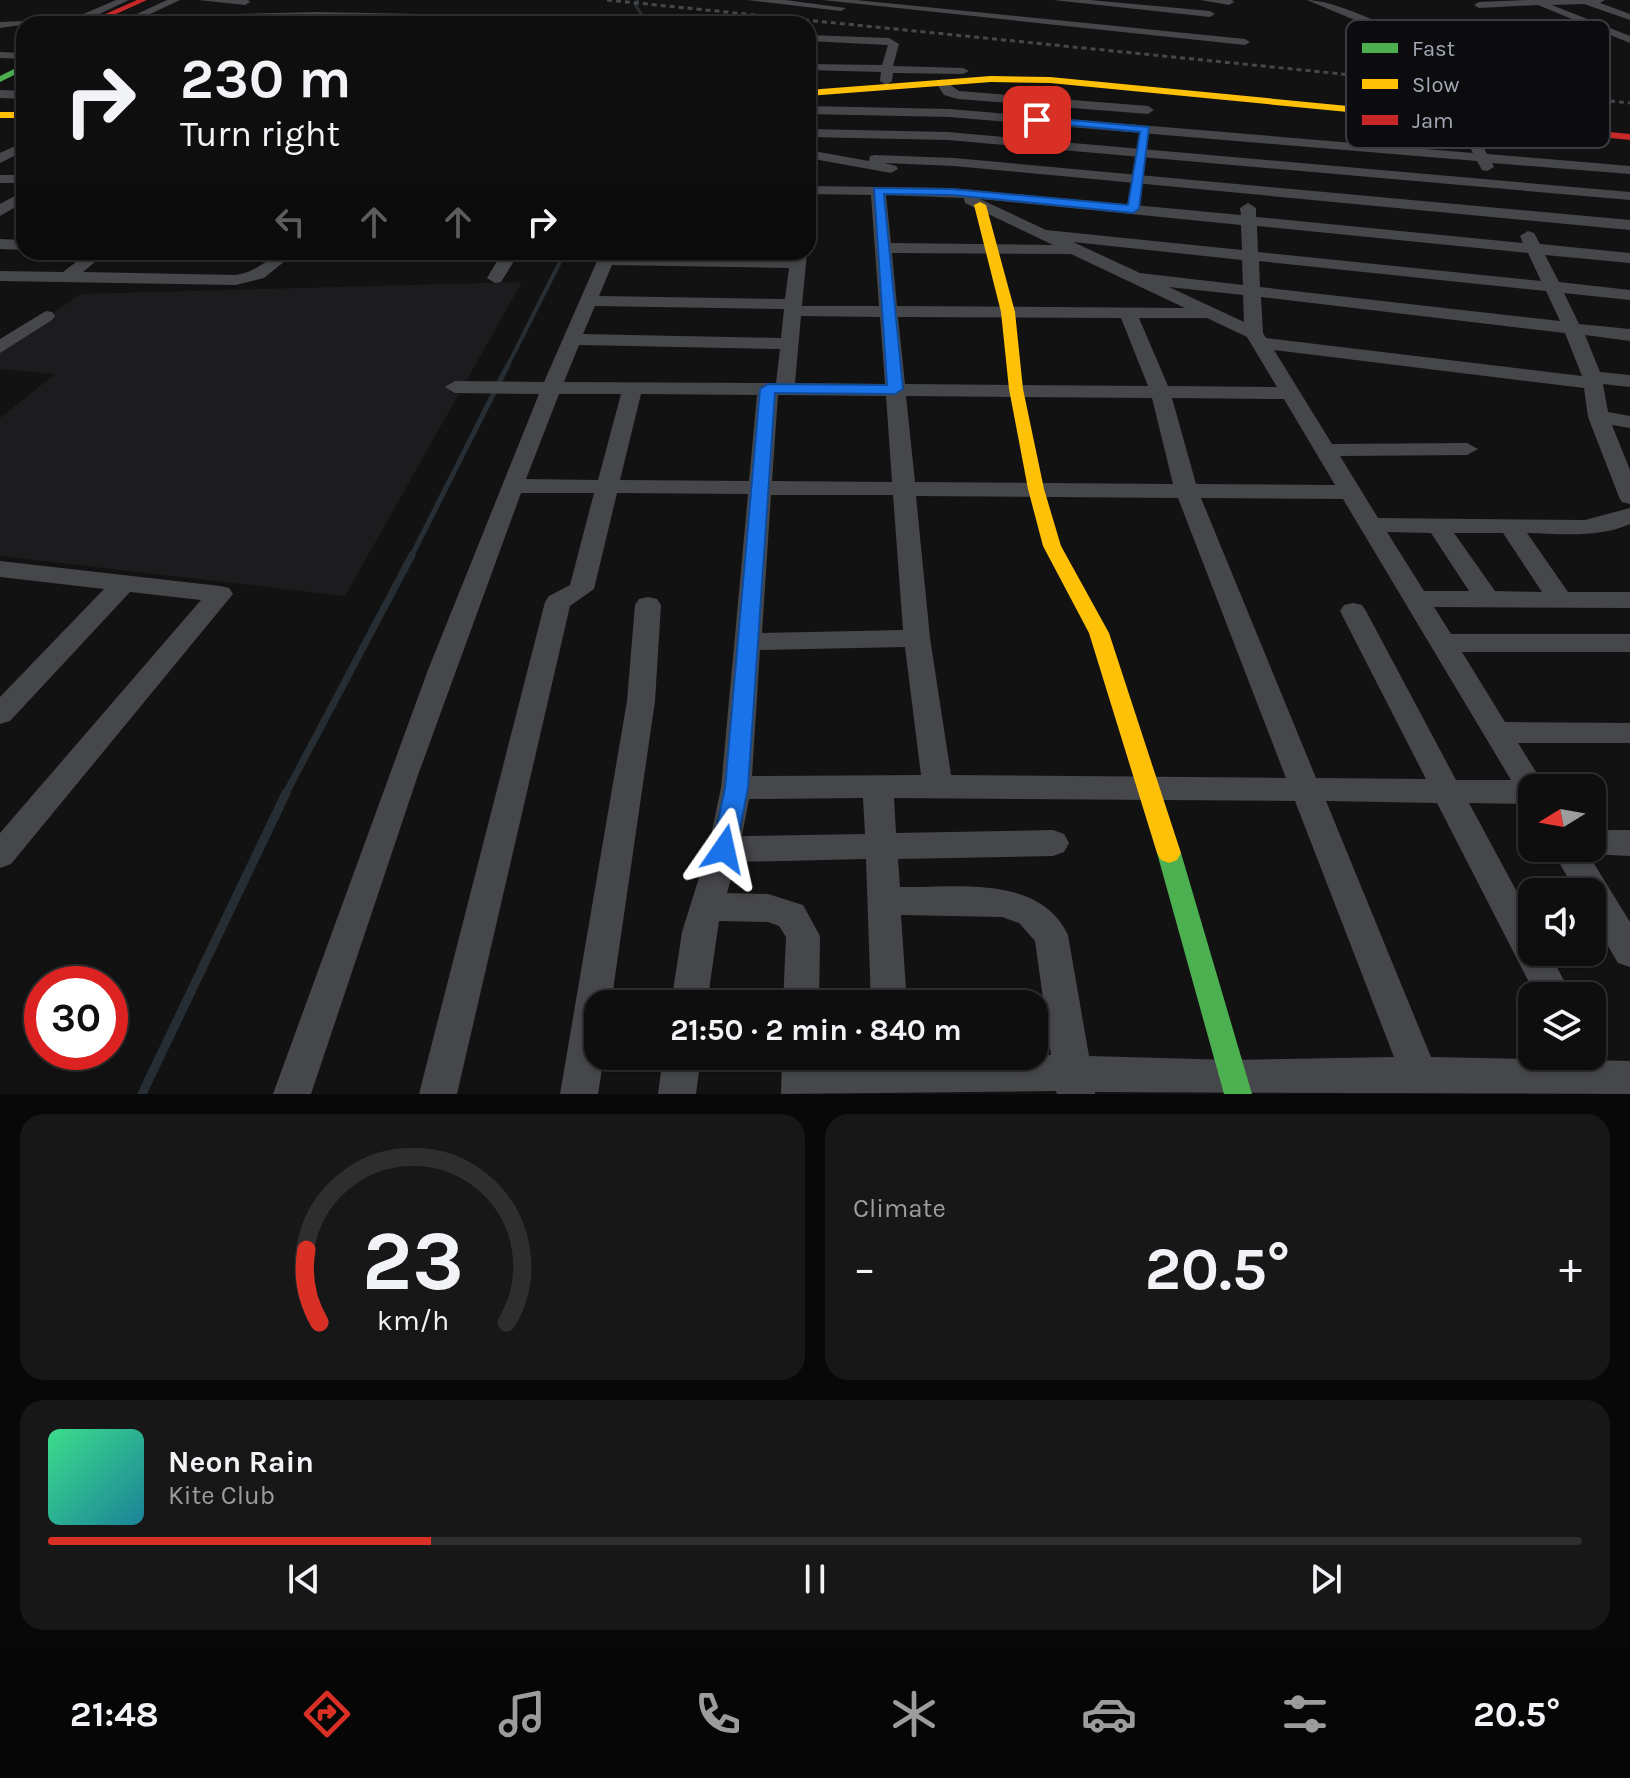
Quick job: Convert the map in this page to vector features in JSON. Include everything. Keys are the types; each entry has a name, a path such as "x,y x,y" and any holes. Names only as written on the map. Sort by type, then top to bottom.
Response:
{"street":[{"path":"87,16 124,0"},
{"path":"106,16 143,0"},
{"path":"121,16 156,0"},
{"path":"138,16 175,0"},
{"path":"203,0 264,2"},
{"path":"752,0 954,13 1245,42"},
{"path":"827,0 869,8"},
{"path":"945,0 1130,18"},
{"path":"1036,21 1058,0 1210,14"},
{"path":"1205,0 1229,2"},
{"path":"1312,0 1363,20"},
{"path":"1583,0 1630,15"},
{"path":"1479,5 1597,0 1630,15"},
{"path":"200,16 237,1"},
{"path":"355,16 376,2"},
{"path":"954,13 966,2"},
{"path":"1538,3 1578,20"},
{"path":"434,16 450,5"},
{"path":"539,16 552,6"},
{"path":"1121,29 1138,7"},
{"path":"588,8 611,10"},
{"path":"1539,17 1568,16"},
{"path":"1610,30 1630,28"},
{"path":"1610,33 1630,43"},
{"path":"816,38 889,41 894,44 889,53 887,76"},
{"path":"1610,46 1630,43"},
{"path":"851,53 889,53"},
{"path":"816,68 887,76 1050,77 1346,107"},
{"path":"816,90 887,76 963,71"},
{"path":"816,91 1030,79 1346,107"},
{"path":"942,83 948,92 958,95 1148,110"},
{"path":"1133,209 1153,89"},
{"path":"816,110 949,113 1346,147"},
{"path":"816,134 948,136 1630,196"},
{"path":"1610,134 1630,136"},
{"path":"872,161 877,135"},
{"path":"1244,138 1257,338 1522,774"},
{"path":"0,161 16,144"},
{"path":"1364,148 1483,158 1629,164"},
{"path":"1477,148 1495,183 1518,215 1573,329 1592,380 1598,417 1623,468 1630,497"},
{"path":"816,155 872,161 954,162 1630,225"},
{"path":"872,161 920,176 1211,313 1257,338 1592,380 1630,381"},
{"path":"816,190 952,192 1630,258"},
{"path":"878,191 917,638 938,786"},
{"path":"980,205 1008,312 1016,389 1036,489 1056,555 1099,633 1151,789 1235,1086"},
{"path":"1041,234 1630,295"},
{"path":"883,248 1076,250"},
{"path":"67,277 89,260"},
{"path":"0,276 245,280 265,273 279,260"},
{"path":"495,278 507,260"},
{"path":"292,1094 395,793 512,486 538,388 571,339 606,260"},
{"path":"625,260 716,282 793,308 889,312 1211,313"},
{"path":"588,301 716,282 788,260"},
{"path":"691,990 699,932 724,849 736,788 759,487 776,389 790,344 798,260"},
{"path":"1138,278 1630,335"},
{"path":"1128,313 1160,392 1186,489 1423,1084"},
{"path":"0,347 46,316"},
{"path":"571,339 790,344"},
{"path":"455,387 1290,393"},
{"path":"438,1094 558,602 581,589 605,486 633,388"},
{"path":"1598,417 1630,422"},
{"path":"1325,450 1467,449"},
{"path":"512,486 1351,492"},
{"path":"1371,525 1600,526 1630,515"},
{"path":"1438,526 1487,599"},
{"path":"1510,526 1560,599"},
{"path":"0,569 220,594 0,855"},
{"path":"0,714 124,583"},
{"path":"1416,599 1630,600"},
{"path":"579,1094 641,701 648,605"},
{"path":"1353,611 1547,982"},
{"path":"746,642 917,638"},
{"path":"1443,643 1630,643"},
{"path":"1497,732 1630,733"},
{"path":"878,786 888,990"},
{"path":"736,788 938,786 1518,791"},
{"path":"724,849 1053,843"},
{"path":"1606,843 1630,843"},
{"path":"1575,862 1630,952"},
{"path":"884,901 1003,903 1031,913 1051,935 1074,1084"},
{"path":"708,907 768,908 791,915 803,936 801,990"},
{"path":"677,1094 680,1070"},
{"path":"800,1075 1235,1086 1423,1084 1604,1077"}],"shaded area":[{"path":"522,282 345,596 0,556 0,418 55,374 0,369 0,352 80,294"}],"waterway":[{"path":"638,0 635,4 642,16"},
{"path":"507,367 561,260"},
{"path":"411,557 508,365"},
{"path":"285,794 412,555"},
{"path":"142,1094 285,794"}],"railway":[{"path":"607,0 766,16"},
{"path":"816,21 1346,74"},
{"path":"1610,101 1630,103"}],"traffic: fast":[{"path":"0,79 16,71"},
{"path":"1169,853 1238,1094"}],"traffic: slow":[{"path":"816,92 991,79 1050,80 1346,109"},
{"path":"0,115 16,115"},
{"path":"980,205 1008,312 1016,389 1036,489 1052,546 1099,633 1169,853"}],"traffic: jam":[{"path":"106,16 143,0"},
{"path":"1610,135 1630,137"}],"route":[{"path":"724,849 736,788 768,389 895,389 878,191 952,192 1133,209 1145,129 1037,120"}]}
